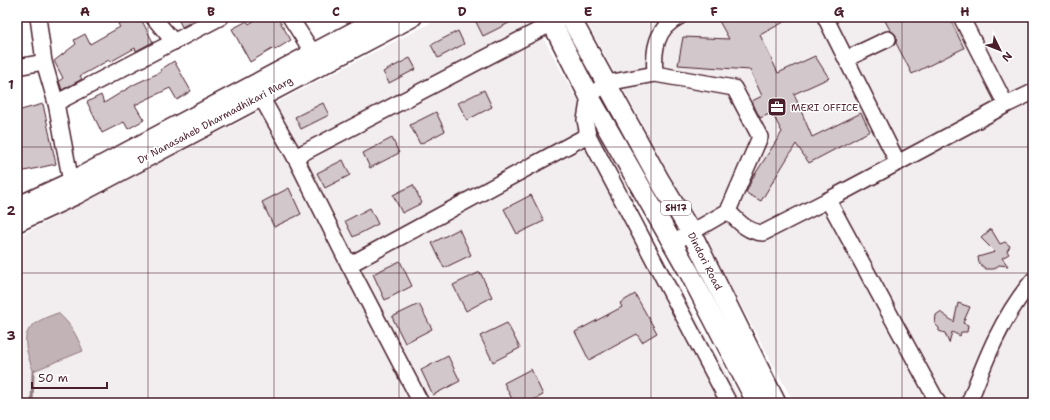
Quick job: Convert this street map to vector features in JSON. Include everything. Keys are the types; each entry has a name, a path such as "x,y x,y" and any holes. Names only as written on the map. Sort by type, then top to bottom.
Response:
{"main road":[{"name":"Dr Nanasaheb Dharmadhikari Marg","path":"17,222 75,195 257,90 313,53 382,17"},
{"name":"Dr Nanasaheb Dharmadhikari Marg","path":"17,207 257,90 412,17"},
{"name":"Dindori Road","path":"559,19 607,83 660,181 692,234 776,403"},
{"path":"559,19 589,96 673,243 757,403"}],"street":[{"path":"38,17 44,62 56,103 71,182"},
{"path":"153,17 174,42"},
{"path":"56,103 221,17"},
{"path":"290,17 313,53"},
{"path":"655,74 653,57 658,38 670,22 679,17"},
{"path":"825,17 898,163"},
{"path":"961,17 1006,106"},
{"path":"295,156 559,19"},
{"path":"846,59 888,38"},
{"path":"17,67 44,62"},
{"path":"673,243 692,234 728,211 760,137 734,88 655,74 607,83 589,96 585,120 588,135 729,403"},
{"path":"257,90 295,156 349,265 421,403"},
{"path":"728,211 747,229 763,233 1033,92"},
{"path":"349,265 588,135"},
{"path":"828,200 938,403"},
{"path":"970,403 990,349 1016,300 1033,280"}],"shaded area":[{"path":"442,17 532,17 743,403 20,403 17,389 17,237"},
{"path":"584,17 1033,17 1033,403 794,403"},
{"path":"58,313 67,321 73,330 83,351 33,371 26,349 27,334 30,328 36,323"}],"building":[{"path":"128,17 140,17 153,42 136,51 135,48 110,62 109,60 80,76 82,79 62,90 59,81 63,78 54,61 76,44 74,40 85,34 90,44 120,27 118,24"},
{"path":"177,17 202,17 182,27"},
{"path":"260,17 277,17 291,40 275,50 274,48 250,62 232,29 247,21 249,24"},
{"path":"485,17 521,17 483,36 476,22"},
{"name":"MERI OFFICE","path":"728,17 793,17 760,35 778,73 815,56 829,78 794,94 812,137 861,113 870,131 809,163 796,144 761,201 746,193 752,179 782,132 772,113 760,118 752,101 762,96 750,70 678,65 683,37 729,39 719,21"},
{"path":"883,17 949,17 964,48 912,74 896,43 896,35 890,30"},
{"path":"458,31 464,44 438,58 431,45"},
{"path":"410,58 416,69 389,83 383,72"},
{"path":"174,61 191,91 177,100 170,88 135,105 144,120 128,129 124,122 102,133 87,102 101,95 104,103 135,84 161,72 160,70"},
{"path":"484,90 492,107 467,120 458,103"},
{"path":"323,103 329,115 301,129 295,117"},
{"path":"43,104 56,164 20,172 17,160 17,111"},
{"path":"436,112 445,131 420,144 410,125"},
{"path":"392,138 399,153 370,168 363,153"},
{"path":"343,160 350,175 325,188 317,173"},
{"path":"413,185 422,203 402,213 393,195"},
{"path":"289,188 301,214 274,227 262,202"},
{"path":"531,195 544,221 517,234 504,209"},
{"path":"370,208 378,224 353,237 345,221"},
{"path":"459,229 471,255 444,268 432,243"},
{"path":"991,229 1000,244 1005,242 1010,246 1007,251 1009,254 1002,258 1008,266 999,265 994,269 986,269 979,263 978,257 995,252 981,238"},
{"path":"400,261 412,286 385,300 373,274"},
{"path":"480,272 492,297 466,311 453,285"},
{"path":"635,294 657,333 642,342 637,334 589,360 575,332 622,307 620,303"},
{"path":"958,303 970,307 963,323 968,325 967,332 961,332 960,336 952,332 949,343 945,333 939,331 939,328 935,324 936,315 940,312 954,322"},
{"path":"419,304 432,329 405,343 392,317"},
{"path":"507,323 520,348 493,362 480,336"},
{"path":"448,356 460,381 433,395 421,370"},
{"path":"531,369 543,395 527,403 514,403 504,383"}],"waterway":[{"path":"32,403 33,371"}],"place":[{"name":"MERI OFFICE","path":"777,107"}]}
